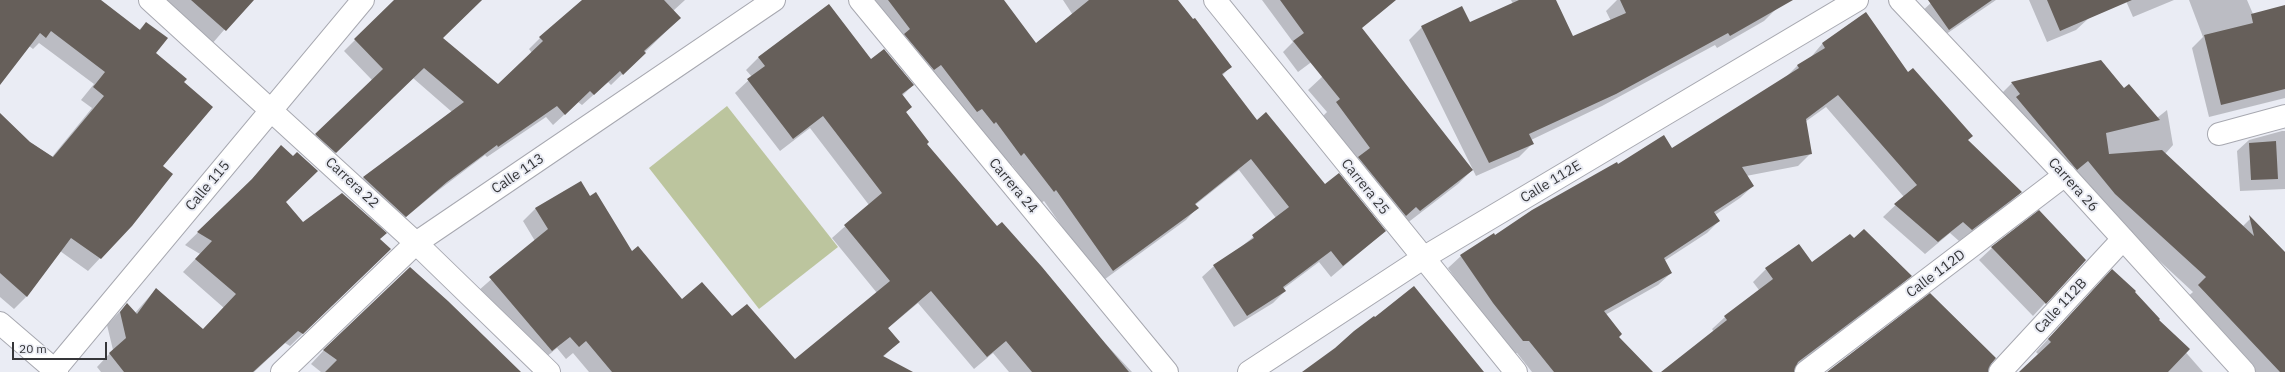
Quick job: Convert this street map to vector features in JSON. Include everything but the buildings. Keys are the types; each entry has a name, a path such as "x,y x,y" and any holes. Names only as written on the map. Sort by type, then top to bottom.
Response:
{"street":[{"name":"Carrera 22","path":"150,0 416,243 549,372"},
{"name":"Calle 115","path":"55,371 363,0"},
{"name":"Calle 113","path":"282,372 416,243 774,0"},
{"name":"Carrera 24","path":"860,0 1167,372"},
{"name":"Carrera 25","path":"1215,0 1422,258 1516,372"},
{"name":"Calle 112E","path":"1249,372 1422,258 1857,0"},
{"name":"Carrera 26","path":"1900,0 2065,176 2244,372"},
{"path":"2219,134 2285,116"},
{"name":"Calle 112D","path":"1806,372 2065,176"},
{"name":"Calle 112B","path":"2000,372 2123,239"},
{"path":"0,323 55,371"}],"green space":[{"path":"727,106 838,247 759,309 649,168"}]}
